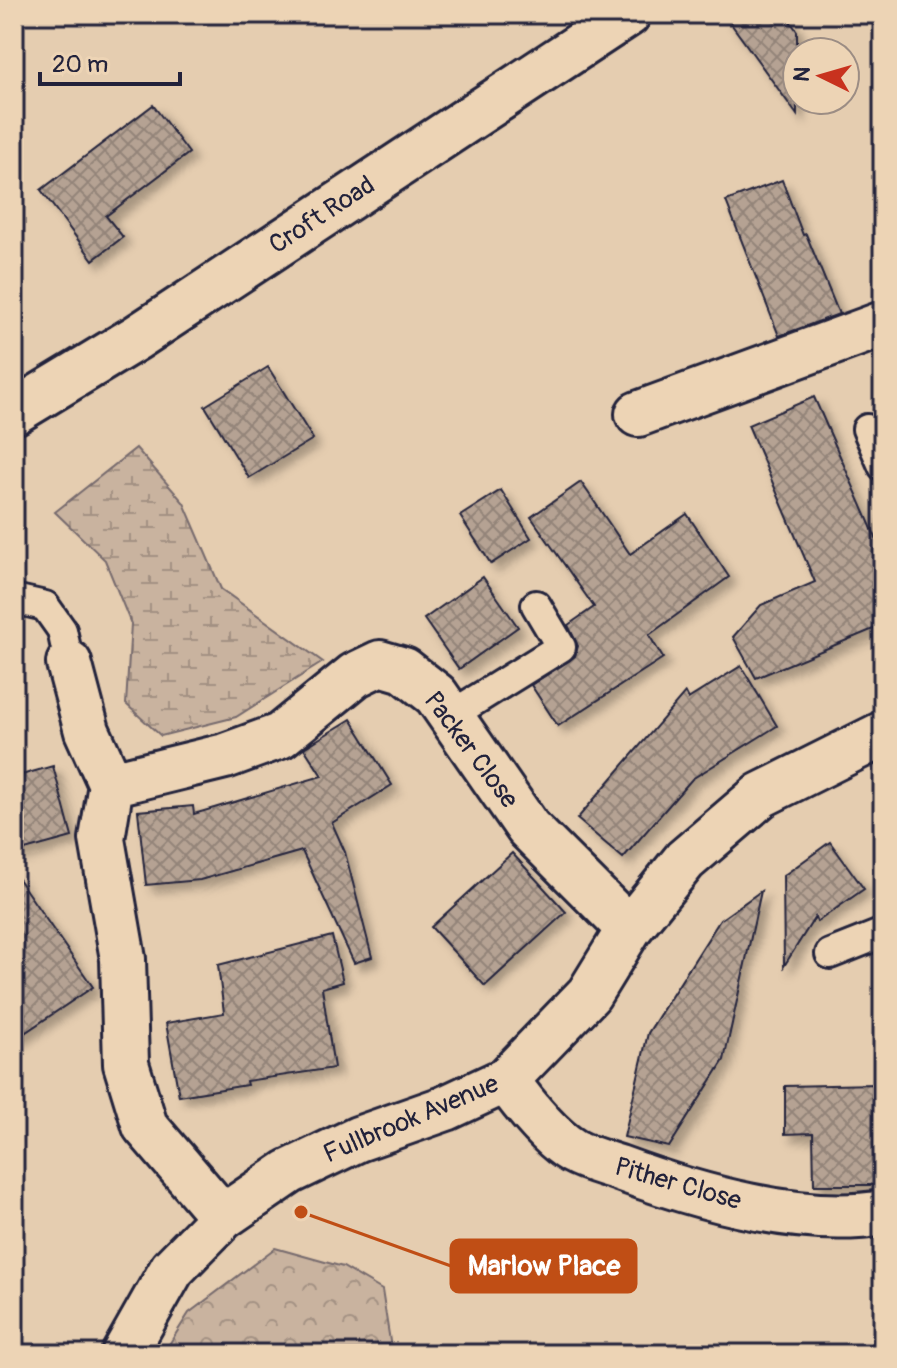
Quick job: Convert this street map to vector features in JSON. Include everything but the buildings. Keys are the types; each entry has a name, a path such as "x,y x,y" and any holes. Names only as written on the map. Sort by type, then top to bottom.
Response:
{"street":[{"name":"Croft Road","path":"14,412 136,338 628,14"},
{"path":"638,414 883,324"},
{"path":"69,663 87,731 111,784 102,839 123,959 126,1064 145,1126 223,1217"},
{"name":"Packer Close","path":"111,784 225,756 280,736 355,675 380,663 404,670 436,695 528,828 629,929"},
{"name":"Fullbrook Avenue","path":"124,1354 172,1269 223,1217 303,1165 358,1139 446,1108 506,1080 589,994 629,929 685,860 761,795 883,734"},
{"name":"Pither Close","path":"506,1080 530,1112 572,1151 644,1177 746,1205 806,1215 860,1217 883,1213"}],"lane":[{"path":"867,429 883,466"},
{"path":"14,599 45,606 62,630 69,663"},
{"path":"450,716 561,647 536,605"},
{"path":"830,954 883,933"}],"green space":[{"path":"136,448 184,503 221,589 323,662 236,717 161,736 126,704 131,624 105,560 55,512"},
{"path":"275,1248 343,1267 382,1290 392,1354 163,1354 189,1313"}],"place":[{"name":"Marlow Place","path":"301,1212"}]}
